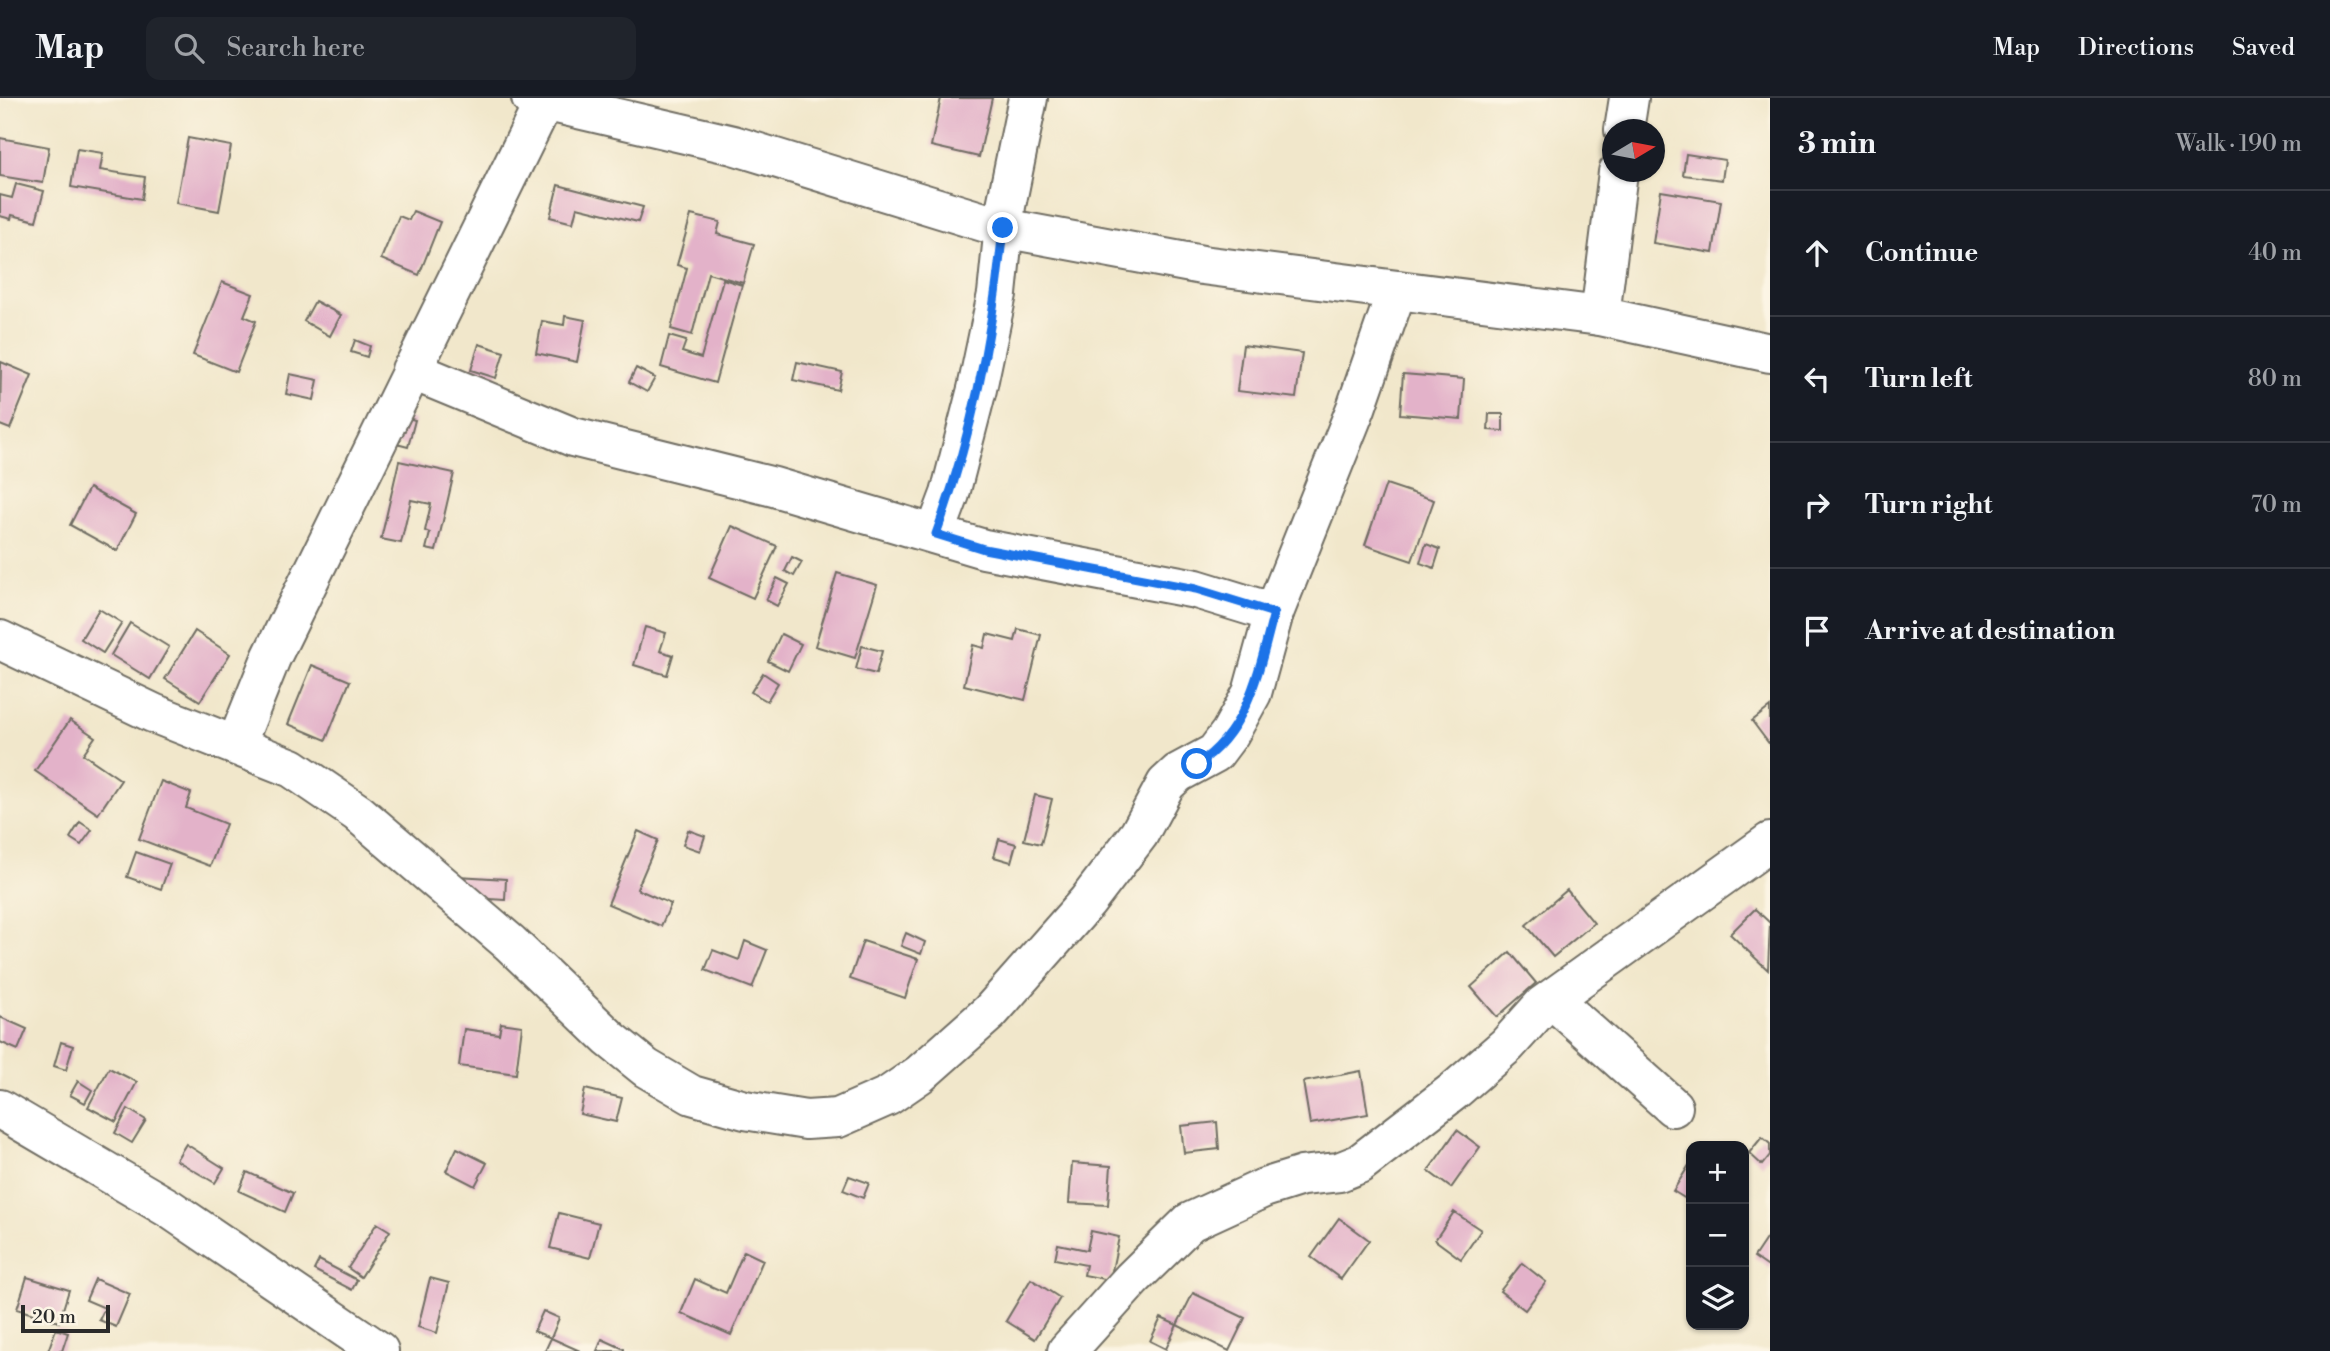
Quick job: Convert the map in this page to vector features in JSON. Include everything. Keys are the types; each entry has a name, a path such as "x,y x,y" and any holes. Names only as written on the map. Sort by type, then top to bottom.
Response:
{"street":[{"path":"936,534 950,494 977,389 997,294 1003,228 1028,98"},
{"path":"1626,119 1629,98"},
{"path":"236,745 271,658 411,370 538,99 733,145 910,202 1003,228 1202,265 1600,316 1770,353"},
{"path":"1600,316 1617,182"},
{"path":"0,640 153,713 292,768 358,813 510,943 610,1039 646,1068 692,1095 745,1110 806,1120 838,1118 888,1096 920,1074 990,1013 1087,902 1139,834 1166,784 1178,773 1214,753 1230,733 1252,693 1274,613 1356,408 1397,290"},
{"path":"411,370 573,438 774,487 984,549 1196,589 1274,613"},
{"path":"1067,1351 1132,1279 1191,1222 1264,1188 1302,1176 1339,1172 1359,1164 1454,1091 1507,1045 1552,999 1770,842"},
{"path":"1552,999 1672,1107"},
{"path":"0,1109 170,1209 379,1351"}],"building":[{"path":"941,98 992,98 979,157 931,146"},
{"path":"0,138 49,147 43,183 0,176"},
{"path":"188,138 231,146 219,211 176,203"},
{"path":"77,149 103,153 100,170 145,177 142,199 71,187"},
{"path":"1686,154 1725,160 1722,180 1683,175"},
{"path":"16,184 44,191 36,221 12,215 11,219 0,216 0,195 12,198"},
{"path":"558,185 643,207 638,222 577,207 573,223 550,217"},
{"path":"1661,191 1721,201 1713,253 1653,243"},
{"path":"413,211 440,222 419,275 381,259 399,216 409,220"},
{"path":"691,215 720,222 717,234 754,244 743,283 708,273 692,335 671,329 687,268 677,265"},
{"path":"723,279 742,285 715,383 661,367 669,336 686,341 682,352 701,358"},
{"path":"222,282 253,294 244,316 256,321 236,372 193,355"},
{"path":"315,301 341,315 330,336 304,321"},
{"path":"565,316 585,320 577,362 536,353 542,321 564,325"},
{"path":"355,340 370,346 367,357 351,352"},
{"path":"479,344 504,352 496,378 471,370"},
{"path":"1243,345 1302,353 1296,398 1237,391"},
{"path":"1,362 32,375 10,429 0,425"},
{"path":"797,362 842,372 838,390 793,380"},
{"path":"636,368 655,378 647,392 629,382"},
{"path":"290,374 318,380 314,400 286,394"},
{"path":"1403,374 1464,379 1461,419 1400,414"},
{"path":"1489,414 1503,414 1503,431 1488,430"},
{"path":"396,415 415,420 408,447 389,442"},
{"path":"399,461 454,473 436,551 426,549 430,533 425,531 431,504 411,500 401,543 381,539"},
{"path":"1386,484 1434,500 1412,561 1365,545"},
{"path":"89,488 136,514 117,551 70,525"},
{"path":"732,526 777,546 753,598 709,578"},
{"path":"1426,544 1440,549 1434,568 1420,563"},
{"path":"792,557 802,562 794,576 785,571"},
{"path":"837,573 877,585 855,658 815,646"},
{"path":"777,578 789,584 777,606 766,600"},
{"path":"99,609 122,623 103,653 81,639"},
{"path":"130,623 169,647 150,679 111,655"},
{"path":"645,627 666,633 660,651 673,655 667,675 634,665"},
{"path":"1018,629 1041,635 1025,700 964,685 973,645 984,648 987,634 1015,641"},
{"path":"195,631 230,654 200,701 165,679"},
{"path":"781,634 801,644 788,671 768,661"},
{"path":"862,646 882,651 876,674 856,669"},
{"path":"312,665 350,681 326,740 288,724"},
{"path":"763,673 778,683 767,701 751,692"},
{"path":"1770,707 1770,745 1752,721"},
{"path":"70,720 95,737 83,754 121,780 98,814 35,771"},
{"path":"161,781 191,793 186,808 226,824 210,866 139,839"},
{"path":"1035,795 1052,799 1041,844 1024,840"},
{"path":"80,822 92,830 81,845 70,838"},
{"path":"688,830 705,836 700,851 683,845"},
{"path":"638,831 658,840 637,889 671,904 661,926 608,904"},
{"path":"999,839 1016,844 1011,862 994,857"},
{"path":"136,852 170,864 161,889 127,877"},
{"path":"458,876 506,879 505,900 456,897"},
{"path":"1567,890 1594,923 1553,957 1526,925"},
{"path":"1755,909 1770,923 1768,970 1730,934"},
{"path":"906,933 925,942 921,954 901,946"},
{"path":"745,941 767,950 752,988 705,970 713,950 739,960"},
{"path":"863,941 918,959 905,998 850,979"},
{"path":"1510,952 1536,983 1497,1017 1471,987"},
{"path":"0,1017 27,1029 18,1050 0,1042"},
{"path":"501,1023 522,1026 516,1074 459,1066 464,1029 499,1034"},
{"path":"61,1042 73,1046 66,1070 54,1066"},
{"path":"109,1068 137,1082 116,1122 88,1107"},
{"path":"1361,1071 1368,1114 1310,1124 1303,1082"},
{"path":"78,1081 92,1090 85,1103 70,1095"},
{"path":"585,1089 622,1098 616,1122 580,1114"},
{"path":"128,1109 146,1120 132,1143 115,1133"},
{"path":"1217,1122 1219,1149 1184,1153 1181,1126"},
{"path":"1457,1130 1480,1147 1451,1188 1428,1171"},
{"path":"1762,1137 1770,1144 1770,1155 1762,1165 1749,1153"},
{"path":"186,1144 224,1168 215,1183 176,1160"},
{"path":"457,1148 487,1163 475,1186 446,1171"},
{"path":"1072,1163 1111,1166 1108,1205 1069,1203"},
{"path":"1686,1170 1686,1199 1673,1191"},
{"path":"247,1172 293,1193 285,1212 239,1191"},
{"path":"849,1176 869,1183 863,1198 843,1190"},
{"path":"1454,1212 1481,1230 1461,1259 1435,1240"},
{"path":"559,1213 599,1223 590,1258 550,1248"},
{"path":"1339,1218 1369,1240 1341,1279 1311,1257"},
{"path":"377,1223 390,1231 361,1277 348,1268"},
{"path":"1091,1231 1119,1237 1110,1280 1084,1275 1086,1265 1055,1259 1058,1244 1087,1250"},
{"path":"1770,1233 1770,1268 1754,1257"},
{"path":"744,1251 763,1260 731,1335 681,1313 695,1279 726,1293"},
{"path":"319,1260 357,1280 352,1290 314,1270"},
{"path":"1522,1263 1546,1282 1525,1310 1500,1291"},
{"path":"27,1277 69,1290 59,1322 17,1309"},
{"path":"430,1278 449,1283 437,1333 418,1327"},
{"path":"95,1279 130,1294 116,1327 99,1320 105,1308 86,1300"},
{"path":"1031,1279 1060,1298 1035,1339 1006,1321"},
{"path":"1193,1293 1245,1318 1229,1351 1177,1325"},
{"path":"543,1311 559,1318 551,1338 534,1331"},
{"path":"1161,1318 1177,1325 1166,1349 1150,1341"},
{"path":"56,1329 68,1333 62,1351 48,1351"},
{"path":"551,1338 580,1351 545,1351"},
{"path":"602,1339 624,1349 624,1351 597,1351"}],"route":[{"path":"1003,228 997,294 977,389 963,450 936,534 984,549 1196,589 1274,613 1252,693 1242,714 1214,753 1197,764"}]}
